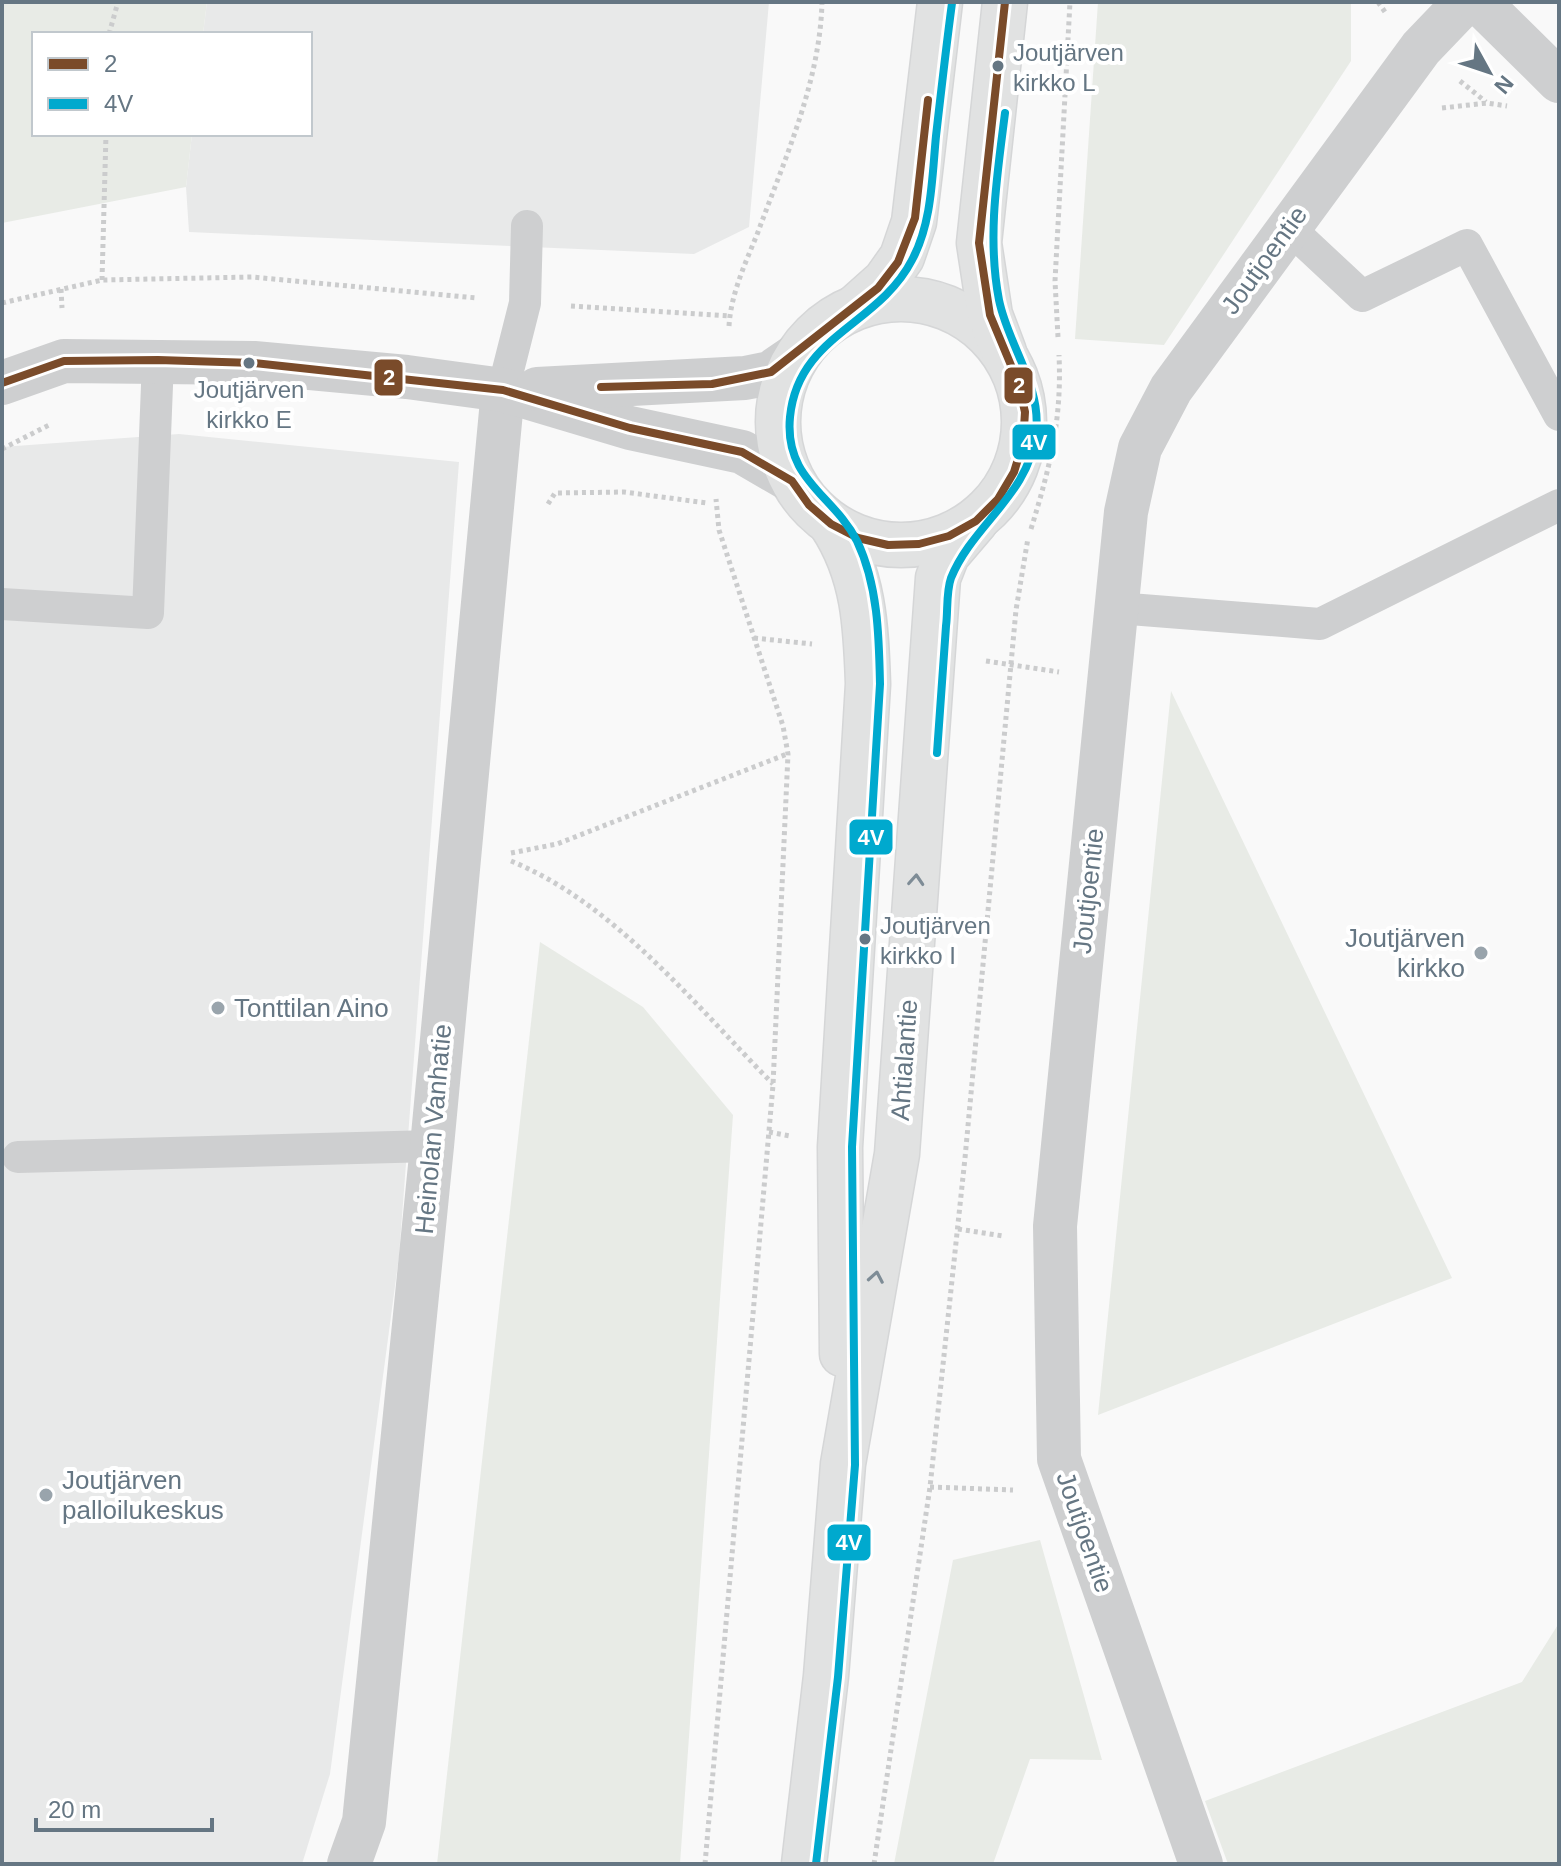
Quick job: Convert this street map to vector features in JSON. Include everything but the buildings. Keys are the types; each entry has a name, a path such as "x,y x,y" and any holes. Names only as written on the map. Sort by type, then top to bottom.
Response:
{"main road":[{"path":"940,2 914,222 902,257 885,281 857,306 815,334 799,353 784,383 778,417 780,450 792,481 809,505 831,524 858,538 903,545 949,536 976,521 1006,486 1023,443 1022,397 990,315 979,243 1005,2"},
{"path":"857,306 890,299 924,300 944,307 983,329 1005,354"},
{"name":"Ahtialantie","path":"843,1464 897,1154 938,578 947,555 976,521"},
{"name":"Ahtialantie","path":"804,1864 826,1676 843,1464 840,1147 868,684 866,626 860,583 845,546 831,524"}],"street":[{"name":"Joutjoentie","path":"1201,1864 1059,1459 1055,1226 1126,512 1140,448 1171,389 1421,48 1465,2"},
{"path":"1479,2 1559,81"},
{"path":"2,383 64,361 158,360 300,367 503,390 726,381 770,373 799,353"},
{"path":"503,390 630,428 721,447 763,462 792,481"},
{"name":"Heinolan Vanhatie","path":"349,1864 364,1822 503,390"}],"lane":[{"path":"503,390 525,303 527,226"},
{"path":"1288,227 1362,296 1467,245 1559,415"},
{"path":"2,604 148,613 158,360"},
{"path":"1117,608 1320,624 1559,505"},
{"path":"18,1157 432,1146"}],"path":[{"path":"110,32 118,2"},
{"path":"726,381 729,316 802,114 815,62 822,2"},
{"path":"874,1864 930,1487 958,1229 1016,610 1029,535 1053,458 1061,399 1055,281 1070,2"},
{"path":"1432,118 1442,108 1487,103 1513,107"},
{"path":"102,280 106,136"},
{"path":"2,303 102,280 280,277 525,303 729,316"},
{"path":"705,1864 773,1085 788,754 783,726 719,530 716,504 721,447"},
{"path":"773,1085 637,945 543,874 498,856 557,844 788,754"},
{"path":"958,1229 1008,1237 1007,1250"},
{"path":"930,1487 1019,1490"}],"shaded area":[{"path":"2,2 207,2 203,32 32,32 32,136 192,136 186,187 2,223"},
{"path":"207,2 769,2 749,227 694,254 189,232 186,187 192,136 312,136 312,32 203,32"},
{"path":"1098,2 1351,2 1351,61 1164,345 1075,339"},
{"path":"179,434 459,462 399,1256 330,1774 302,1864 2,1864 2,447"},
{"path":"1171,691 1452,1278 1098,1415"},
{"path":"540,942 643,1007 733,1115 680,1864 437,1864"},
{"path":"1040,1540 1102,1760 1030,1759 993,1864 894,1864 953,1560"},
{"path":"1559,1623 1559,1864 1228,1864 1205,1801 1522,1682"}],"transit line":[{"name":"2","path":"2,383 64,361 158,360 254,363 503,390 630,428 742,452 792,481 809,505 831,524 858,538 888,545 919,544 949,536 976,521 998,499 1014,472 1023,443 1025,412 1018,382 990,315 979,243 1005,2"},
{"name":"4V","path":"816,1864 838,1677 855,1465 852,1147 880,684 876,611 864,558 847,525 802,472 790,439 790,417 796,389 808,367 841,332 880,301 897,282 919,246 930,200 952,3"},
{"name":"2","path":"601,387 712,384 771,372 878,288 898,262 915,218 928,100"},
{"name":"4V","path":"937,753 951,578 973,541 1023,474 1036,433 1034,399 1003,317 995,277 994,207 1005,113"}],"place":[{"name":"Joutjärven kirkko L","path":"998,66"},
{"name":"Joutjärven kirkko E","path":"249,363"},
{"name":"Joutjärven kirkko I","path":"865,939"},
{"name":"Joutjärven kirkko","path":"1481,953"},
{"name":"Tonttilan Aino","path":"218,1008"},
{"name":"Joutjärven palloilukeskus","path":"46,1495"}]}
